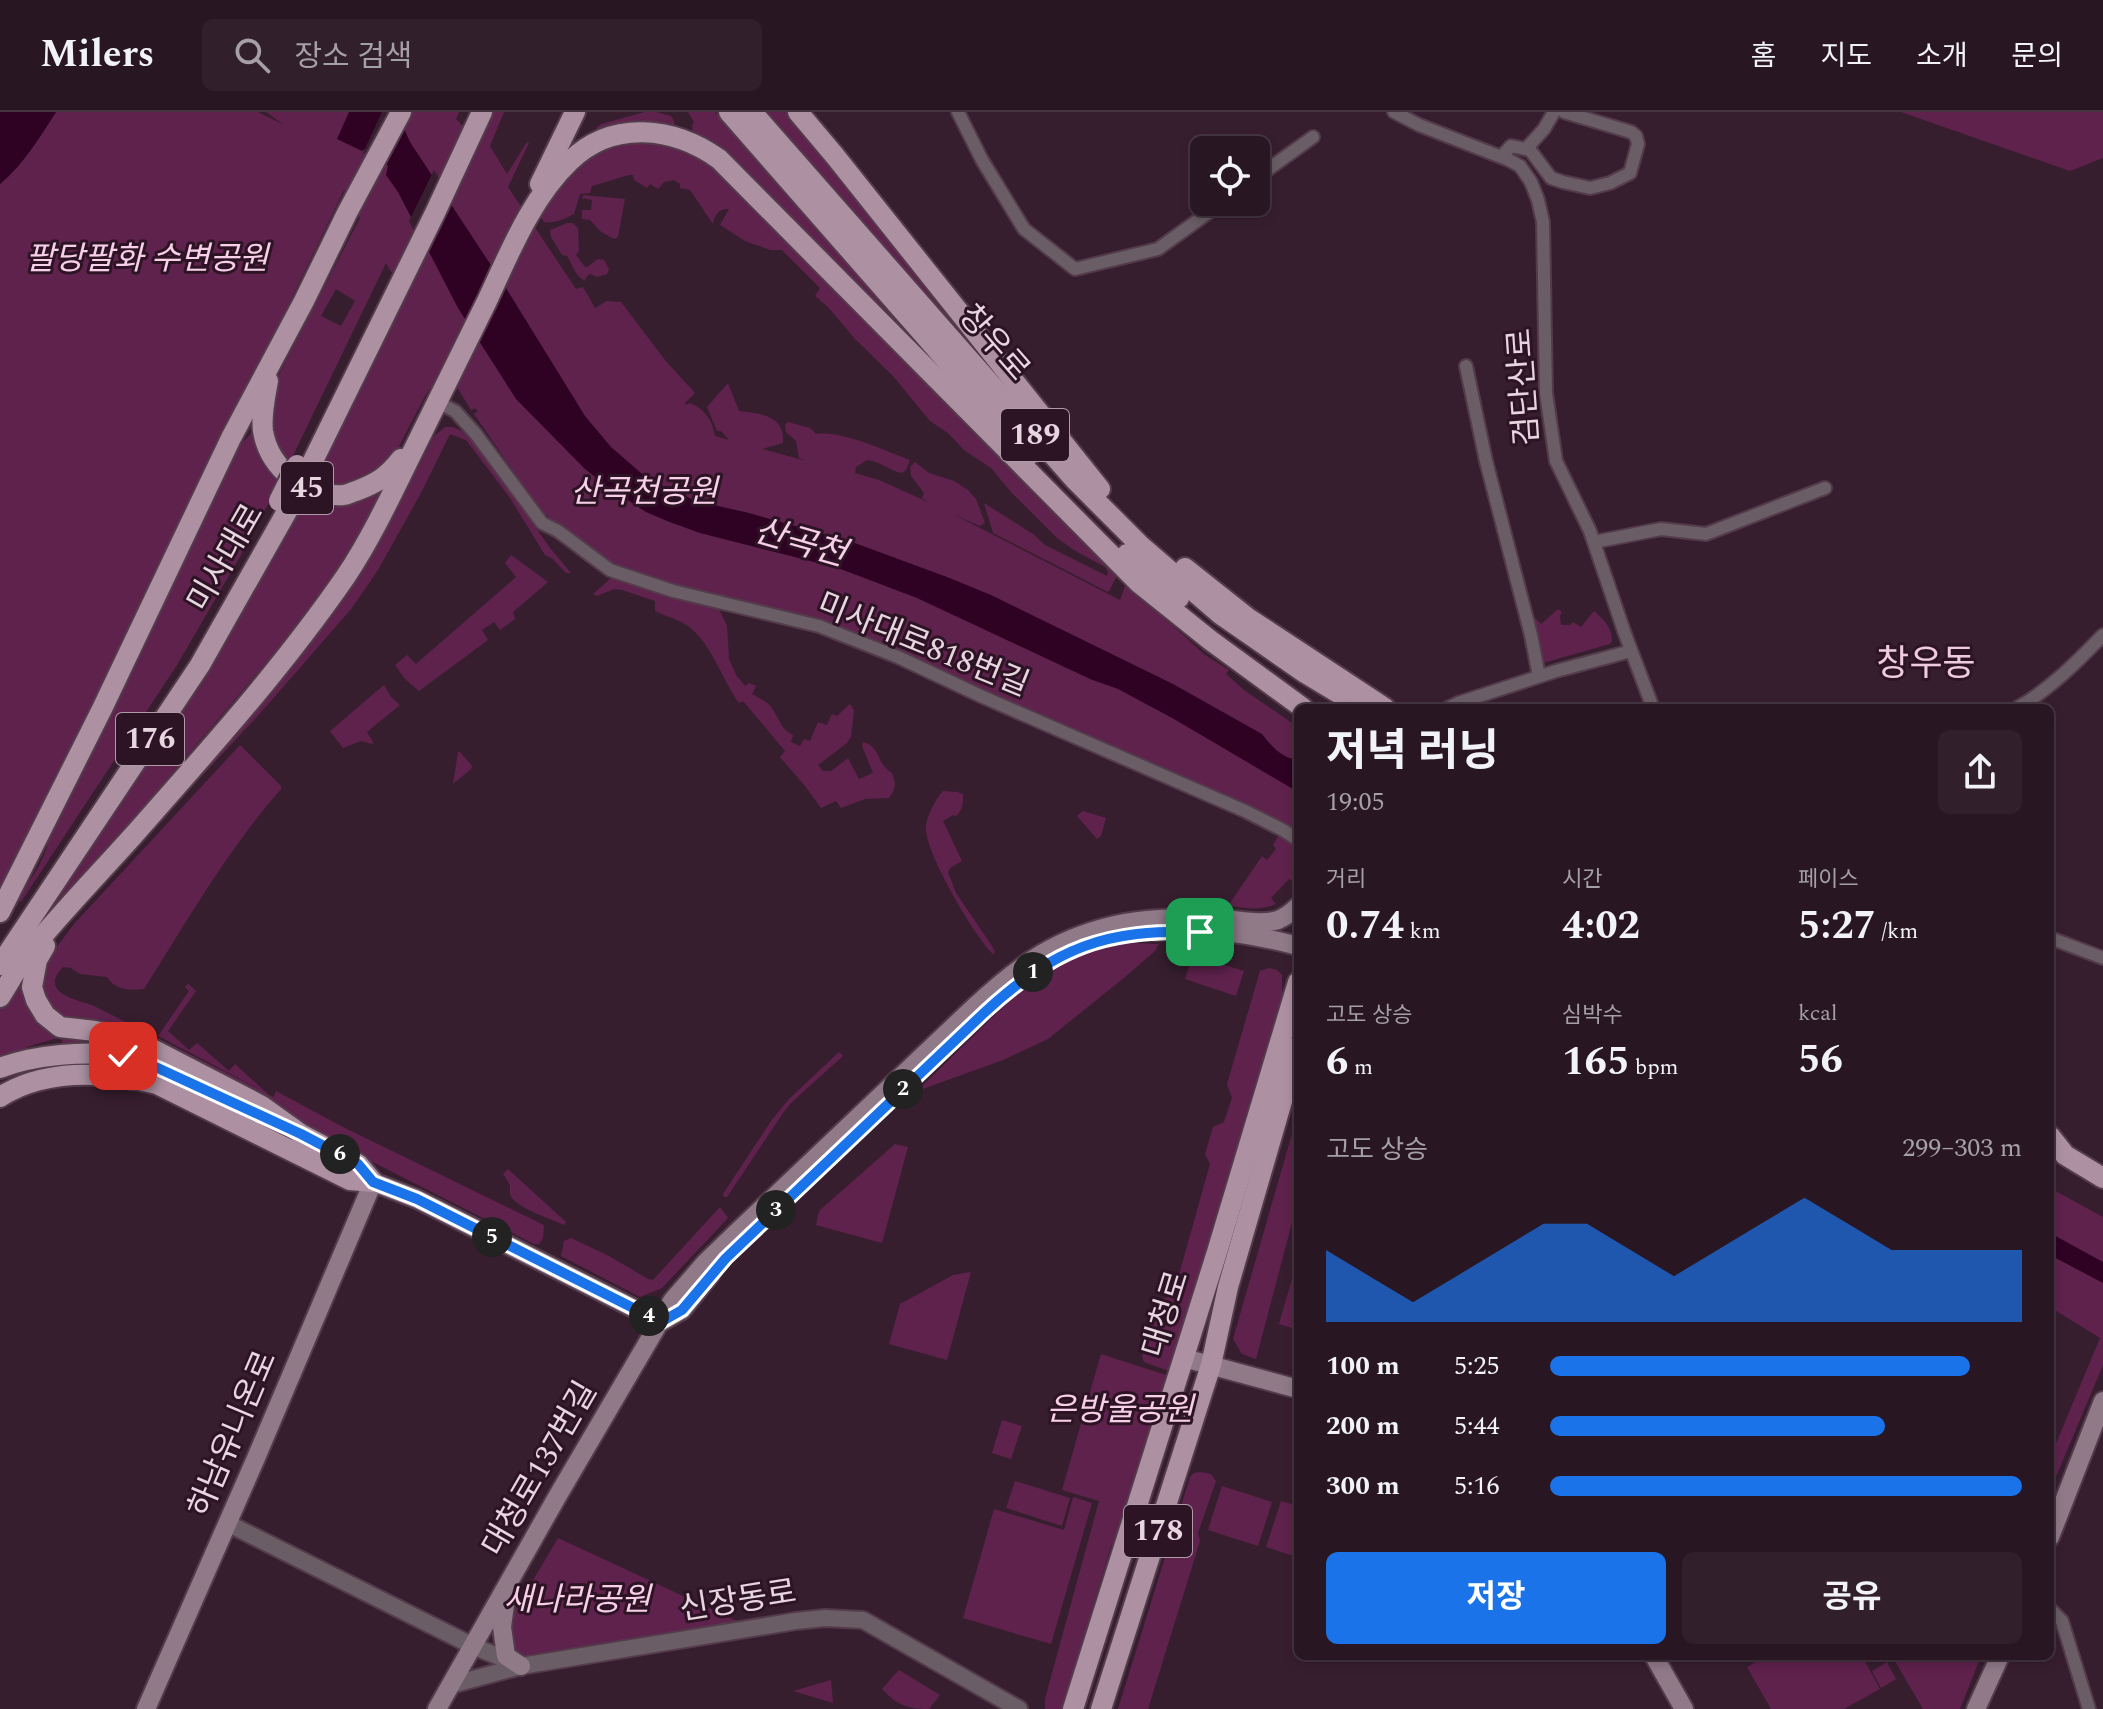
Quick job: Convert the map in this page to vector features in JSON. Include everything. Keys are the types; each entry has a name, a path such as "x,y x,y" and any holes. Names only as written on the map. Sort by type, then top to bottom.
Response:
{"main road":[{"name":"45","path":"399,114 272,363 263,432 270,452 281,468 300,486 317,492 345,495 377,483 393,469 423,430 527,218 575,112"},
{"name":"창우로","path":"729,112 1035,462 1098,528 1230,638 1331,704"},
{"name":"창우로","path":"752,112 1074,479 1140,545 1220,614 1271,651 1357,704"},
{"path":"798,112 1098,487 1166,553 1248,618 1379,704"},
{"name":"미사대로","path":"0,965 200,665 302,468 431,195 473,116"},
{"path":"527,218 570,161 580,152 608,138 637,132 663,133 704,149 719,159 1139,583 1298,704"},
{"path":"0,912 102,709 231,438 272,363"},
{"path":"0,997 25,958 292,652 348,573 423,430"},
{"name":"미사대로","path":"0,944 190,658 253,550 284,504"},
{"path":"68,909 33,972 32,987 45,1015 60,1027 135,1040 262,1106 301,1134"},
{"name":"대청로137번길","path":"473,1646 672,1301 736,1233 1008,976 1031,960 1099,928 1127,922 1188,918 1267,922 1281,919 1294,909"},
{"name":"대청로137번길","path":"661,1322 682,1310 726,1258 986,1011 1009,990 1048,963 1098,941 1130,933 1163,930 1259,936 1294,945"},
{"name":"대청로","path":"1073,1709 1294,995"},
{"path":"0,1068 17,1061 60,1056 123,1056 149,1064 301,1134 358,1164 373,1182"},
{"name":"대청로","path":"1101,1709 1211,1365 1228,1287 1294,1060"},
{"path":"0,1097 35,1082 63,1076 126,1076 157,1084 350,1180 373,1182 417,1199 661,1322"},
{"path":"2058,1154 2103,1178"},
{"name":"하남유니온로","path":"146,1709 373,1182"},
{"path":"1184,1358 1294,1388"},
{"path":"2054,1527 2103,1401"},
{"path":"507,1586 502,1627 506,1656 521,1666"},
{"path":"437,1709 473,1646"},
{"path":"1656,1660 1684,1709"},
{"path":"1976,1709 1998,1660"}],"street":[{"path":"958,112 982,160 1024,229 1075,269 1158,249 1204,216"},
{"name":"검단산로","path":"1394,112 1520,166 1538,200 1545,244 1545,370 1552,445 1560,473 1594,542 1651,704"},
{"path":"1526,149 1554,112"},
{"path":"1502,156 1511,146 1530,150 1551,178 1590,188 1630,173 1638,144 1636,136 1564,112"},
{"path":"1270,168 1313,137"},
{"path":"1466,366 1539,676"},
{"name":"미사대로818번길","path":"437,402 455,411 475,433 542,523 558,531 610,570 673,591 819,626 898,657 1245,811 1294,837"},
{"path":"1594,542 1661,529 1706,534 1825,488"},
{"path":"2024,704 2103,635"},
{"path":"1456,704 1539,676 1631,651"},
{"path":"2054,940 2103,958"},
{"path":"227,1523 473,1646 521,1666"},
{"path":"2054,1613 2062,1621 2089,1709"},
{"name":"신장동로","path":"451,1685 521,1666 825,1618 863,1620 1019,1709"}],"green space":[{"path":"56,112 258,112 284,125 266,112 459,112 456,119 479,143 492,112 504,112 490,146 507,174 529,143 508,187 576,289 583,287 595,308 607,301 621,302 665,360 695,393 685,403 695,405 704,412 715,436 729,440 717,431 707,407 728,383 739,411 770,418 780,427 783,443 762,449 807,461 799,458 796,441 786,432 788,422 810,428 816,434 838,435 876,447 910,460 906,470 902,473 867,460 856,467 855,473 879,480 930,503 922,498 924,493 911,476 910,467 915,462 929,473 954,481 968,490 976,499 985,523 980,526 953,514 1120,600 1126,583 1205,655 1229,670 1226,674 1244,690 1294,724 1294,832 920,660 604,563 544,513 531,497 474,414 478,411 475,408 471,410 447,366 425,396 394,456 355,488 312,485 405,295 386,263 287,468 269,436 274,384 360,218 344,190 0,900 0,184 24,159","holes":["336,289 355,301 341,326 321,316"]},
{"path":"645,112 671,116 675,130 597,135 597,127 601,124"},
{"path":"688,112 715,112 976,404 693,138 694,122"},
{"path":"763,112 791,114 1047,434"},
{"path":"1901,112 2103,112 2103,158 2070,171"},
{"path":"661,138 713,163 1119,573 1108,592 993,533 984,503 1045,545 1107,576 1105,567 1057,538 991,468 930,421 893,376 815,296 820,288 782,250 770,250 745,241 720,225 729,209 718,213 713,224 690,190 680,188 674,180 664,182 658,189 650,184 647,188 629,175 592,186 590,193 580,194 574,214 559,221 544,222 540,216 560,179 598,147"},
{"path":"583,195 625,199 618,237 614,239 600,231 590,220 582,219 582,210 591,210 592,200 582,198"},
{"path":"567,223 578,228 579,251 576,255 585,267 598,259 604,260 609,269 607,274 597,277 590,274 585,281 576,273 551,237 550,230"},
{"path":"445,427 462,431 487,457 571,573 566,573 545,555 510,498 466,440 450,434 378,570 352,608 256,718 67,920 381,536 434,436"},
{"path":"252,432 281,480 177,665 21,902 17,900 41,861 49,836 238,443"},
{"path":"384,490 347,558 301,622 24,947 203,678 306,495 346,501 363,499"},
{"path":"511,555 548,582 513,612 515,619 500,630 494,622 482,630 488,640 419,691 395,665 407,655 416,664 516,577 505,563"},
{"path":"612,577 719,609 727,626 729,659 736,675 745,686 749,683 756,686 752,694 771,707 782,726 793,735 791,742 800,746 804,739 810,741 818,722 827,725 832,714 837,716 850,704 854,710 851,737 818,765 823,771 831,771 848,758 859,779 873,773 862,746 863,742 869,744 892,773 895,787 889,798 865,799 841,808 836,801 821,808 780,757 785,751 743,701 739,703 709,650 694,631 655,611 655,601 614,589 597,596 593,594"},
{"path":"1558,609 1562,612 1561,625 1573,622 1581,627 1594,611 1609,628 1612,641 1543,663 1532,619 1533,616 1541,624"},
{"path":"384,685 400,705 367,732 372,744 361,741 343,748 330,731"},
{"path":"240,745 281,789 226,861 144,989 123,989 107,977 80,974 63,967 55,983 57,988 69,997 92,1005 263,1091 158,1036 189,991 185,987 188,984 196,991 168,1031 189,1050 197,1043 229,1071 235,1064 269,1095 274,1097 276,1091 542,1224 543,1238 539,1244 355,1153 45,1008 38,972 74,924"},
{"path":"458,752 472,766 453,784"},
{"path":"943,791 963,794 958,814 943,821 962,861 948,872 956,893 992,946 993,954 951,892 927,836 929,816"},
{"path":"1083,811 1106,818 1101,836 1097,839 1077,816"},
{"path":"1279,835 1294,847 1294,883 1289,879 1271,898 1276,904 1264,908 1228,906 1262,856 1267,860 1276,849 1273,845"},
{"path":"1159,944 1125,977 1048,1039 1003,1060 917,1091 1039,972 1071,955 1100,945"},
{"path":"1193,955 1244,971 1236,996 1185,979"},
{"path":"1269,968 1282,975 1282,995 1171,1368 1166,1370 1144,1362 1142,1356 1158,1300 1173,1296 1210,1164 1205,1154 1213,1127 1224,1122 1232,1098 1227,1084 1260,971"},
{"path":"21,975 32,1008 127,1044 64,1050 61,1037 0,1059 0,1009"},
{"path":"839,1052 843,1056 783,1113 727,1197 724,1197 723,1194 771,1121 789,1099"},
{"path":"1294,1127 1294,1215 1256,1359 1242,1354 1233,1339"},
{"path":"895,1144 908,1147 882,1243 816,1225 819,1211"},
{"path":"508,1169 566,1222 564,1225 516,1202 503,1174"},
{"path":"2054,1190 2103,1217 2103,1365 2054,1481 2054,1448 2100,1338 2054,1309"},
{"path":"720,1207 728,1218 662,1288 640,1297 561,1256 564,1241 571,1238 653,1280"},
{"path":"971,1272 947,1360 889,1344 900,1304 953,1275"},
{"path":"1294,1272 1294,1329 1279,1324"},
{"name":"은방울공원","path":"1101,1354 1166,1375 1140,1463 1142,1466 1121,1533 1111,1546 1062,1709 1045,1709 1045,1699 1099,1501 1062,1490"},
{"path":"1002,1420 1022,1426 1011,1459 992,1453"},
{"path":"1200,1472 1211,1474 1216,1481 1148,1709 1118,1709 1190,1477"},
{"path":"1015,1481 1070,1498 1062,1526 1006,1508"},
{"path":"1222,1486 1272,1502 1258,1546 1208,1530"},
{"path":"1073,1497 1092,1503 1051,1644 963,1618 994,1509 1064,1530"},
{"path":"1281,1501 1294,1505 1294,1556 1266,1547"},
{"name":"새나라공원","path":"558,1538 739,1622 513,1659 500,1636"},
{"path":"1759,1660 1864,1660 1880,1689 1844,1709 1771,1709 1747,1667"},
{"path":"1894,1660 1979,1660 1960,1709 1923,1709"},
{"path":"1887,1662 1896,1679 1881,1688 1872,1671"},
{"path":"899,1670 940,1695 929,1709 903,1705 882,1689"},
{"path":"831,1680 833,1703 793,1691"}],"water":[{"path":"0,112 56,112 24,159 0,184"},
{"name":"산곡천","path":"349,112 387,112 405,131 585,416 611,447 641,473 696,501 852,542 991,595 1173,684 1262,734 1278,751 1294,759 1294,790 1118,689 1090,679 917,598 838,568 700,533 646,512 606,486 516,399 458,308 398,192 386,175 388,166 367,147 362,151 337,139"},
{"path":"2054,1235 2103,1262 2103,1283 2054,1257"}],"pier":[{"path":"382,112 393,112 405,125 382,174 384,167 366,152 362,155"},
{"path":"434,170 453,198 425,254 409,221"}],"district":[{"name":"창우동","path":"1926,664"}],"route":[{"path":"123,1056 149,1064 301,1134 358,1164 373,1182 417,1199 661,1322 682,1310 726,1258 986,1011 1031,974 1067,953 1130,933 1163,930 1200,932"}],"park label":[{"name":"팔당팔화 수변공원","path":"147,259"},
{"name":"산곡천공원","path":"644,492"}]}
